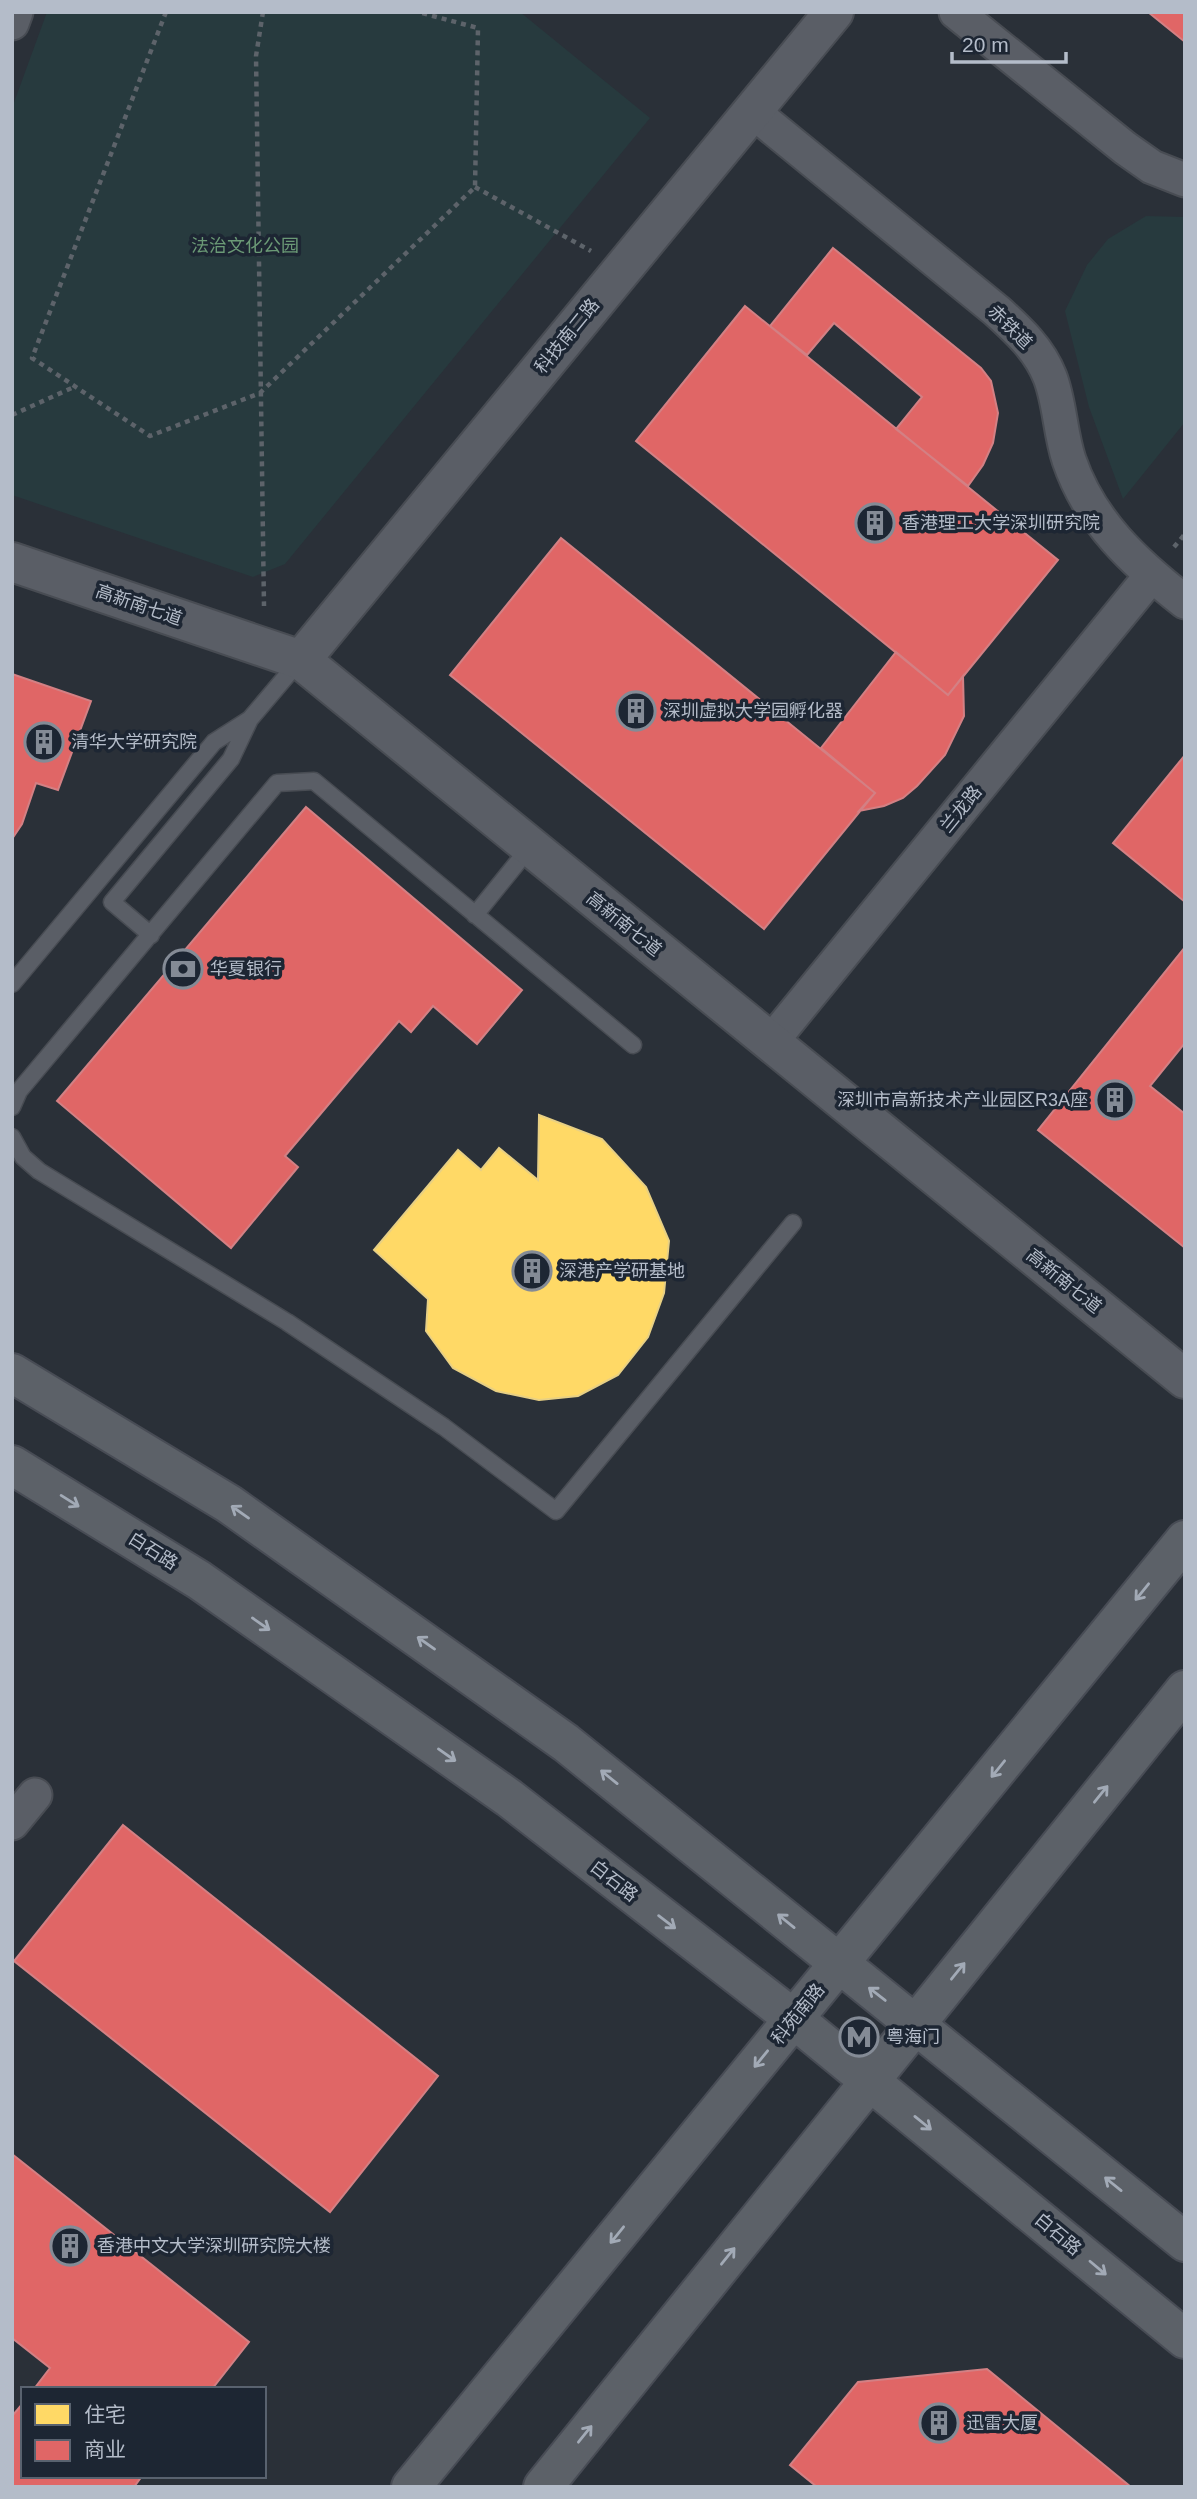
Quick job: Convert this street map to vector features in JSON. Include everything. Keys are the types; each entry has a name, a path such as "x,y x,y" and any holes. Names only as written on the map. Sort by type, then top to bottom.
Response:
{"main road":[{"path":"12,1373 229,1504 555,1735 1185,2242"},
{"name":"白石路","path":"12,1465 199,1580 498,1790 794,2019 1185,2339"},
{"name":"科苑南路","path":"411,2487 1185,1539"},
{"path":"543,2487 1185,1690"}],"street":[{"path":"12,23 16,12"},
{"name":"科技南二路","path":"301,660 834,12"},
{"path":"956,12 1125,148 1152,167 1185,180"},
{"name":"赤铁道","path":"752,111 997,311 1030,342 1049,376 1069,459 1086,499 1114,541 1151,576 1185,602"},
{"name":"高新南七道","path":"12,562 301,660 1185,1379"},
{"name":"兰龙路","path":"771,1042 1151,576"},
{"path":"12,1823 35,1794"}],"lane":[{"path":"151,935 112,902 231,759 250,719 301,660"},
{"path":"12,984 215,742 250,719"},
{"path":"12,1107 19,1091 277,783 314,781 633,1045"},
{"path":"475,915 530,847"},
{"path":"12,1137 23,1157 39,1171 288,1322 444,1427 556,1511 793,1223"}],"path":[{"path":"166,12 32,358 150,436 260,393 475,187 478,28 418,12"},
{"path":"263,12 256,56 264,647"},
{"path":"475,187 623,268"},
{"path":"12,415 75,386"}],"green space":[{"name":"法治文化公园","path":"47,12 520,12 650,118 285,564 253,577 12,495 12,108"},
{"path":"1146,216 1185,217 1185,422 1123,499 1089,407 1065,311 1087,265 1108,239"}],"building: 住宅":[{"name":"深港产学研基地","path":"539,1115 602,1139 646,1187 669,1241 664,1293 648,1337 618,1375 578,1396 539,1400 496,1391 453,1368 426,1331 428,1299 374,1250 458,1150 481,1170 499,1148 538,1180"}],"building: 商业":[{"path":"1148,12 1185,12 1185,42"},
{"path":"833,248 981,368 991,381 998,413 993,443 983,465 968,486 896,429 922,397 834,323 807,355 770,326"},
{"name":"香港理工大学深圳研究院","path":"745,306 1058,560 948,695 636,441"},
{"name":"深圳虚拟大学园孵化器","path":"561,538 875,793 764,929 450,675"},
{"path":"896,652 948,695 963,676 964,716 945,755 917,786 903,798 884,806 859,811 875,793 821,748"},
{"name":"清华大学研究院","path":"12,674 91,701 58,790 36,783 22,824 12,839"},
{"path":"1185,755 1185,902 1113,843"},
{"path":"306,807 522,990 477,1044 433,1006 411,1032 399,1021 285,1156 298,1167 231,1248 57,1101"},
{"name":"深圳市高新技术产业园区R3A座","path":"1185,947 1185,1043 1150,1086 1185,1114 1185,1248 1038,1130"},
{"path":"123,1825 438,2076 330,2212 14,1961"},
{"name":"香港中文大学深圳研究院大楼","path":"12,2154 249,2342 214,2387 36,2387 50,2368 12,2338"},
{"name":"迅雷大厦","path":"987,2369 1131,2487 817,2487 790,2465 858,2382"},
{"path":"21,2405 21,2478 141,2478 134,2487 12,2487 12,2416"}],"place":[{"name":"香港理工大学深圳研究院","path":"875,523"},
{"name":"深圳虚拟大学园孵化器","path":"636,711"},
{"name":"清华大学研究院","path":"44,742"},
{"name":"华夏银行","path":"183,969"},
{"name":"深圳市高新技术产业园区R3A座","path":"1115,1100"},
{"name":"深港产学研基地","path":"532,1271"},
{"name":"粤海门","path":"859,2037"},
{"name":"香港中文大学深圳研究院大楼","path":"70,2246"},
{"name":"迅雷大厦","path":"939,2423"}]}
